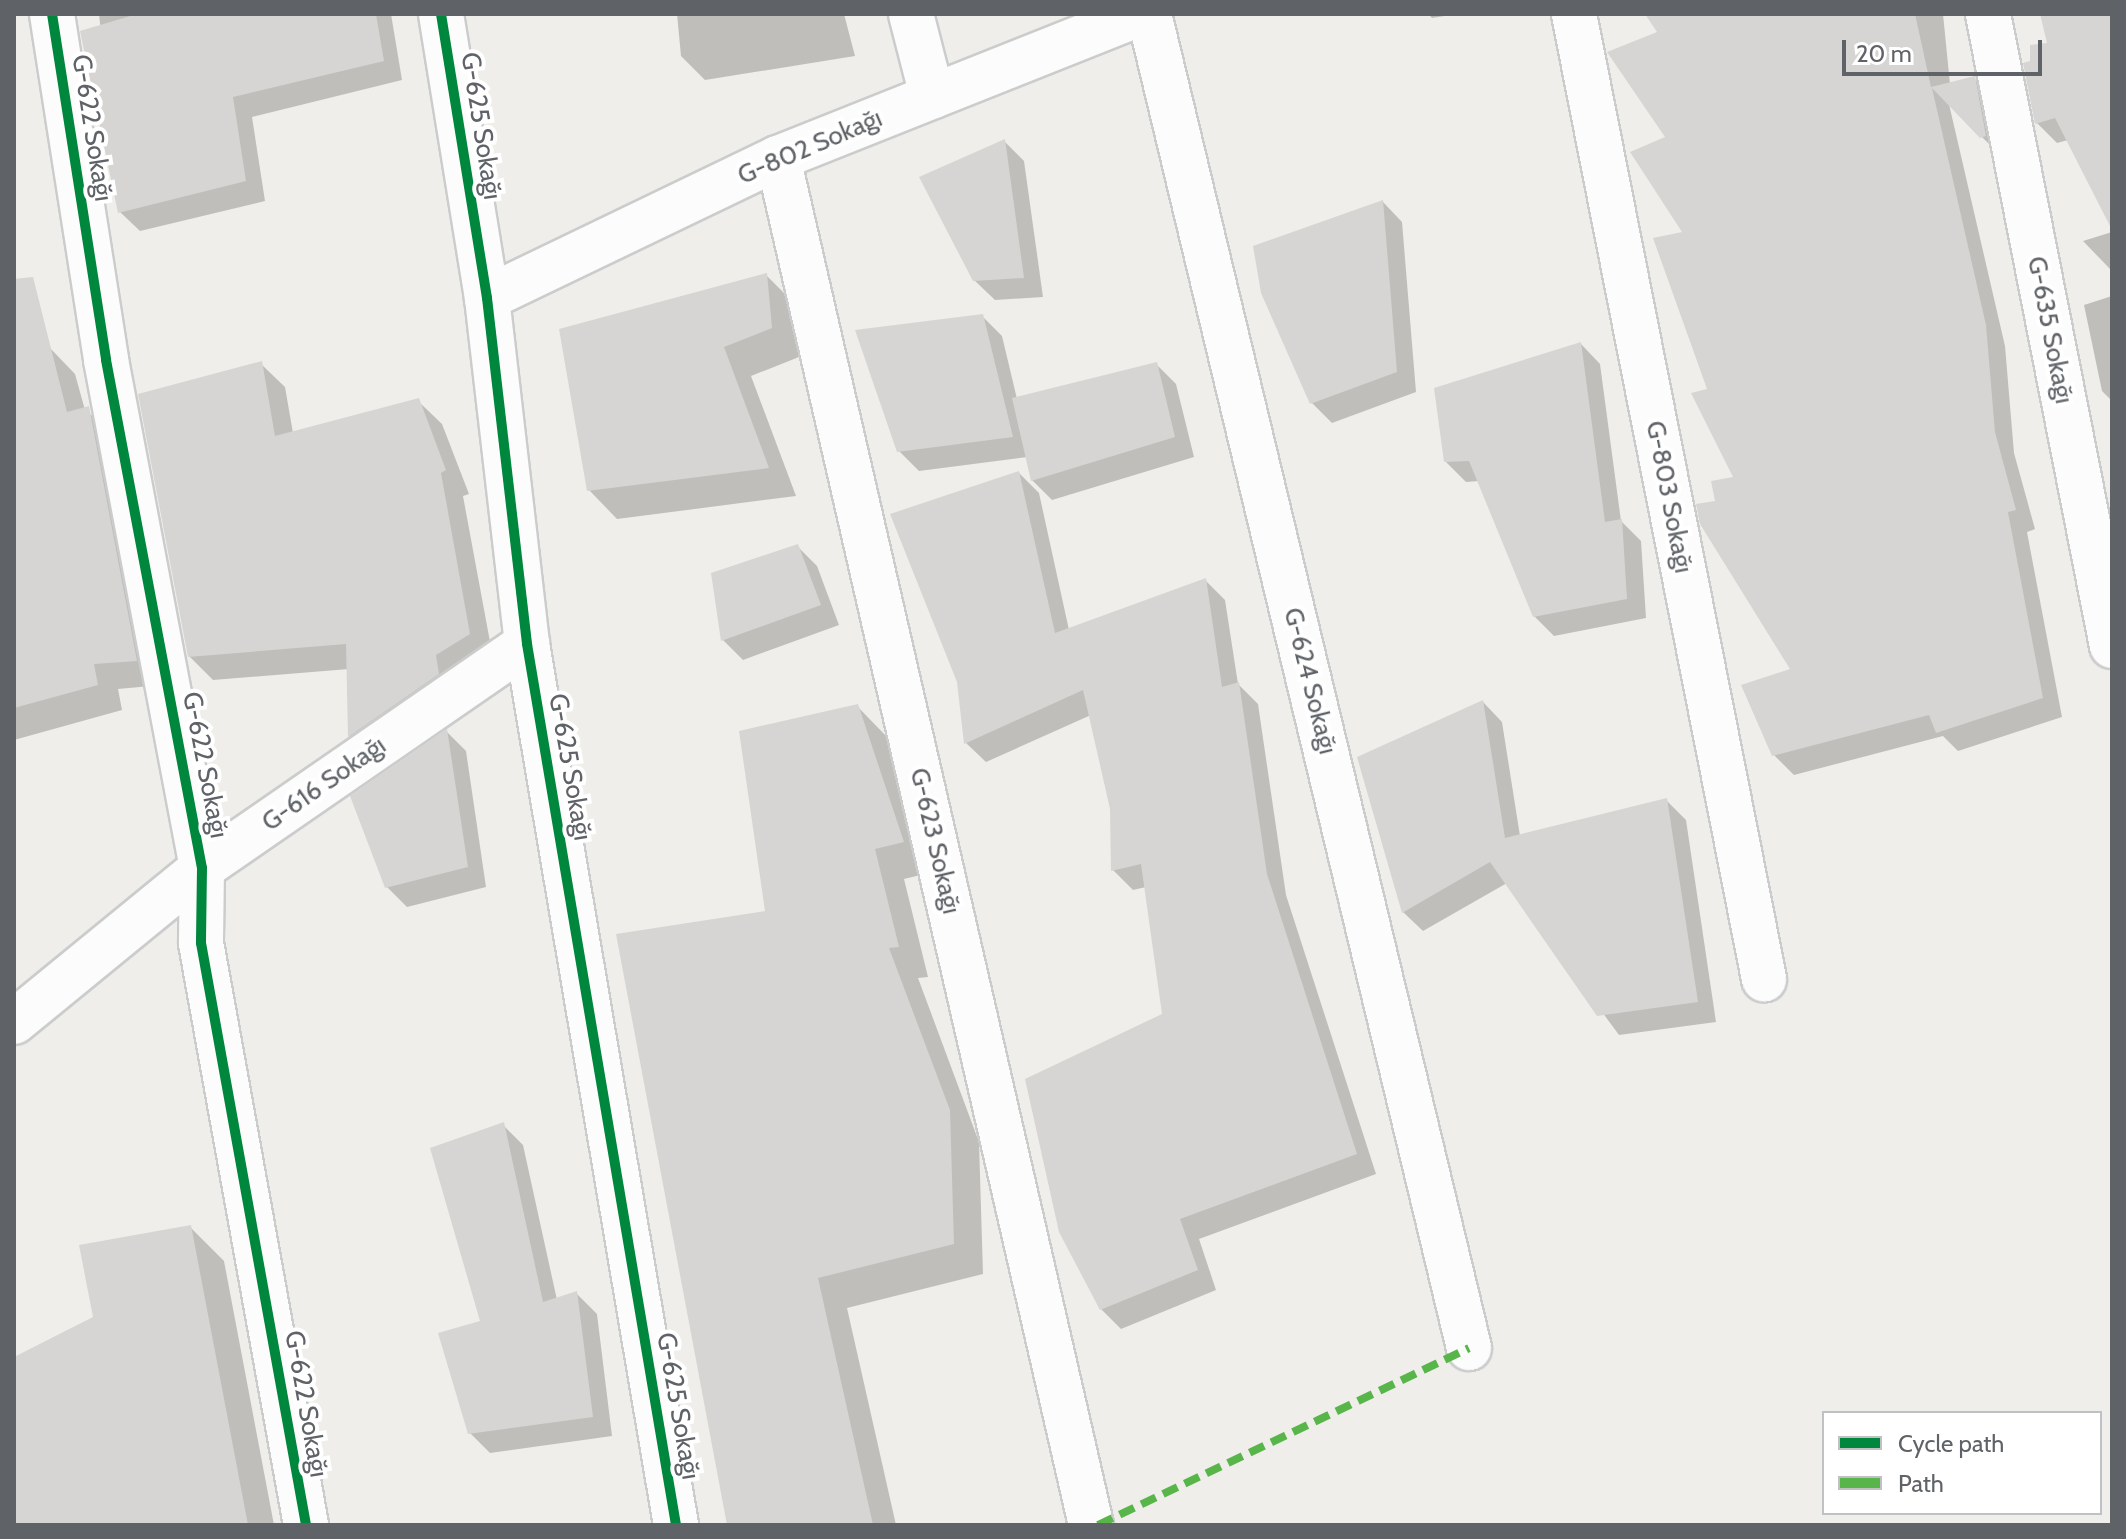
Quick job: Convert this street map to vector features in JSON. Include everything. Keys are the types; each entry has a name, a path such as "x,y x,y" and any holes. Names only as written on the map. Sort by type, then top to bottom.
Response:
{"street":[{"name":"G-622 Sokağı","path":"52,14 106,360 202,868 201,943 306,1525"},
{"name":"G-625 Sokağı","path":"441,14 487,298 527,644 676,1525"},
{"path":"911,14 932,96"},
{"name":"G-802 Sokağı","path":"487,298 778,158 1140,14"},
{"name":"G-624 Sokağı","path":"1149,14 1469,1348"},
{"name":"G-803 Sokağı","path":"1574,14 1764,979"},
{"name":"G-635 Sokağı","path":"1988,14 2112,646"},
{"name":"G-623 Sokağı","path":"778,158 1091,1525"},
{"name":"G-616 Sokağı","path":"14,1022 202,868 527,644"}],"building":[{"path":"137,14 376,14 384,61 233,97 246,181 118,213 80,31"},
{"path":"1645,14 1915,14 1931,87 1975,76 1986,136 1980,138 1932,88 1986,325 1995,432 2016,510 2008,512 2043,698 1936,733 1929,715 1772,756 1741,685 1790,669 1700,524 1696,504 1715,501 1711,481 1733,477 1691,393 1707,389 1653,238 1682,232 1630,152 1665,137 1607,52 1657,32"},
{"path":"2040,14 2112,14 2112,230 2055,118 2035,124 2023,63 2030,61 2030,45 2047,43"},
{"path":"1005,139 1024,278 973,281 919,177"},
{"path":"1383,200 1397,372 1310,404 1261,293 1253,246"},
{"path":"767,273 772,328 724,347 769,468 587,491 559,329"},
{"path":"33,277 67,412 89,406 137,661 94,664 98,685 14,708 14,279"},
{"path":"983,314 1013,437 897,452 855,330"},
{"path":"1581,342 1605,522 1622,519 1627,599 1533,617 1469,461 1444,462 1434,388"},
{"path":"262,361 275,436 419,398 446,470 441,473 470,634 436,655 439,674 348,737 346,644 188,657 138,394"},
{"path":"1157,362 1175,437 1031,481 1012,398"},
{"path":"1019,471 1055,633 1206,578 1222,687 1239,682 1267,874 1357,1154 1180,1219 1198,1270 1100,1310 1059,1232 1025,1079 1162,1014 1141,864 1111,871 1110,809 1083,690 964,744 957,682 890,514"},
{"path":"798,544 821,605 721,641 711,573"},
{"path":"1483,700 1505,838 1667,798 1698,1002 1597,1016 1490,862 1402,913 1357,757"},
{"path":"858,704 904,842 875,849 899,947 889,948 950,1110 954,1244 818,1278 873,1525 727,1525 616,934 765,911 739,731"},
{"path":"447,729 468,867 385,888 350,796"},
{"path":"504,1122 543,1302 577,1291 593,1417 468,1434 438,1333 480,1321 430,1148"},
{"path":"191,1225 248,1525 14,1525 14,1357 93,1317 79,1245"}],"marked path":[{"path":"1098,1525 1469,1348"}],"cycle path":[{"path":"52,14 106,360 202,868 201,943 306,1525"},
{"path":"441,14 487,298 527,644 676,1525"}]}
